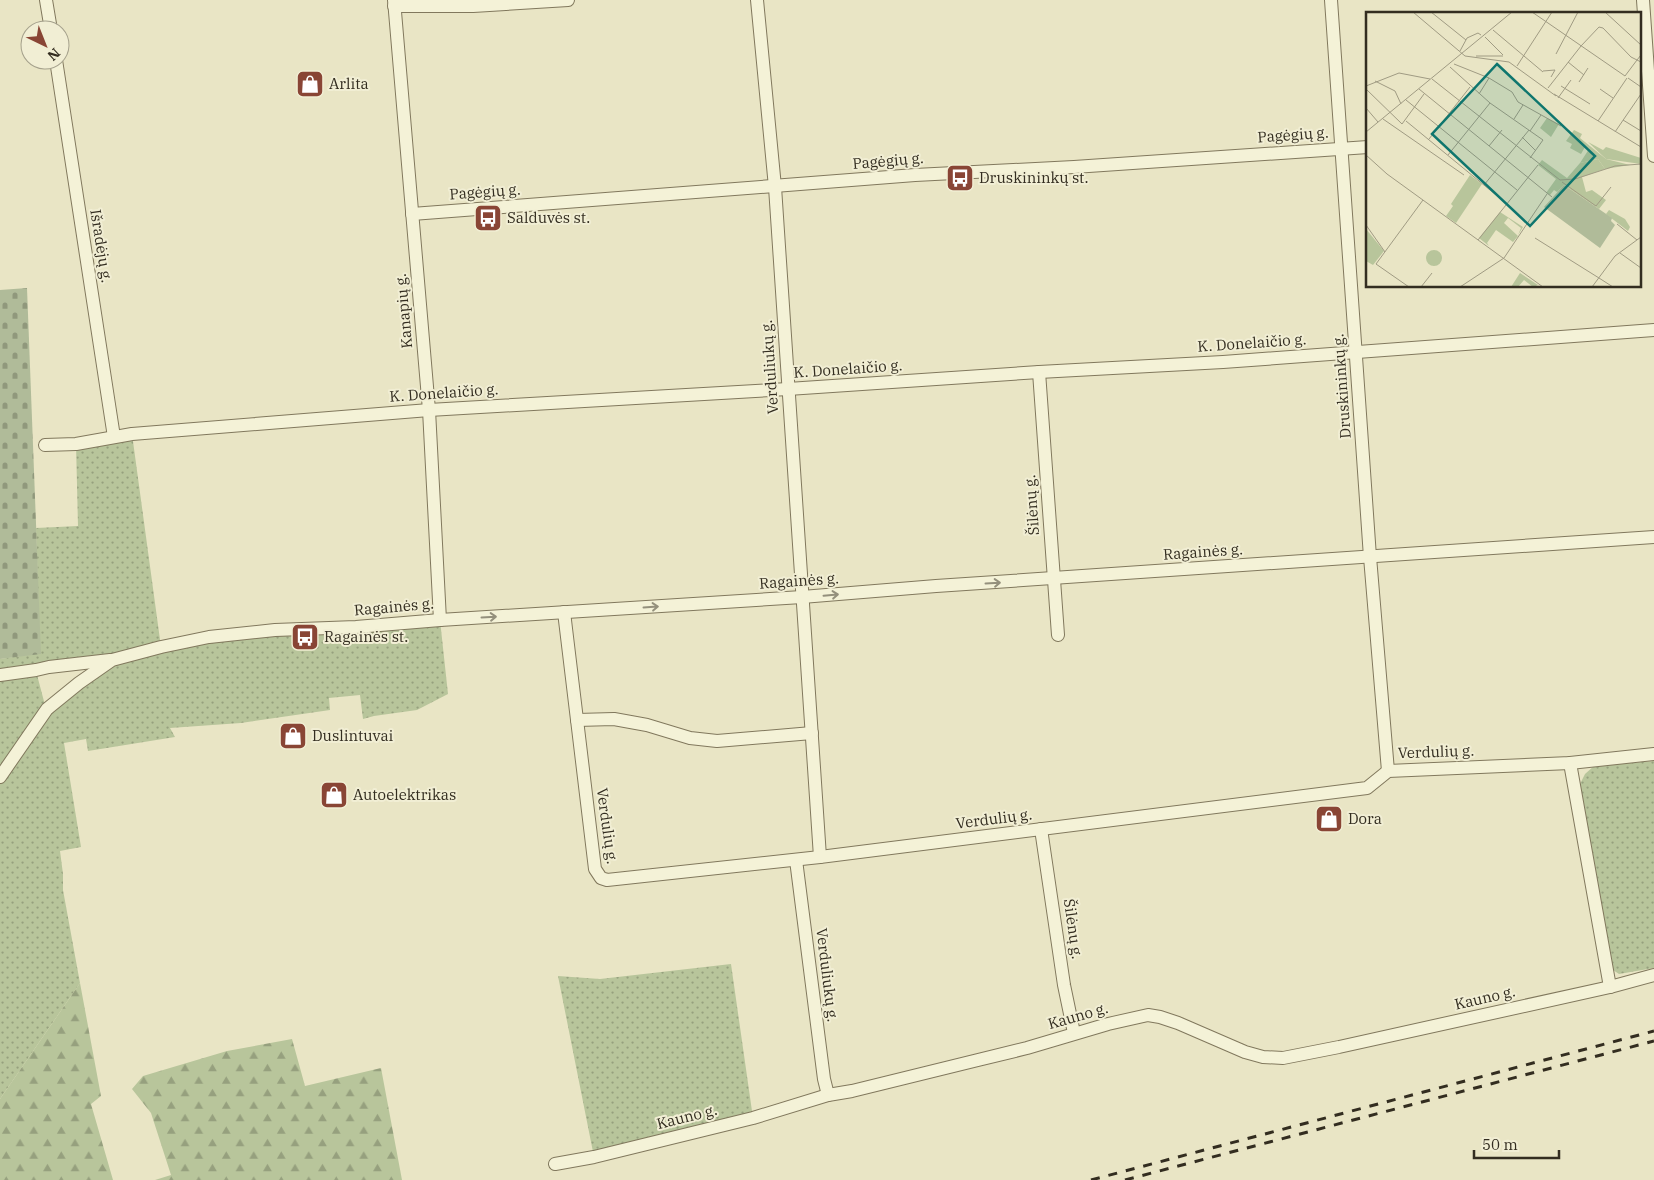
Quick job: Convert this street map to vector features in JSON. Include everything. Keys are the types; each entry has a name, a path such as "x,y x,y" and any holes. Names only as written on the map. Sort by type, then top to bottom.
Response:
{"street":[{"path":"46,0 49,20"},
{"path":"394,3 473,6 568,0"},
{"name":"Verduliukų g.","path":"757,0 775,187 820,857"},
{"name":"Druskininkų g.","path":"1331,0 1370,557 1388,770"},
{"path":"1643,0 1648,127 1654,156"},
{"name":"Kanapių g.","path":"394,3 429,410 440,620"},
{"name":"Išradėjų g.","path":"58,70 114,437"},
{"name":"Pagėgių g.","path":"412,214 920,175 1074,167 1366,146"},
{"name":"K. Donelaičio g.","path":"45,445 76,444 132,434 429,410 1223,362 1654,330"},
{"name":"Šilėnų g.","path":"1039,372 1058,635"},
{"name":"Ragainės g.","path":"0,777 47,709 79,682 112,660 209,637 275,630 356,627 802,597 936,586 1654,537"},
{"name":"Verdulių g.","path":"564,612 595,869 601,878 607,880 796,860 1367,788 1388,770 1570,763 1654,754"},
{"path":"0,675 112,660"},
{"path":"577,720 622,720 690,738 710,740 812,733"},
{"path":"1570,763 1610,987"},
{"name":"Šilėnų g.","path":"1041,829 1064,985 1074,1033"},
{"name":"Verduliukų g.","path":"796,860 824,1079 828,1095"},
{"name":"Kauno g.","path":"555,1164 594,1157 744,1120 828,1095 852,1091 1026,1048 1074,1033 1148,1015 1178,1023 1245,1052 1264,1057 1283,1058 1339,1048 1610,987 1654,975"}],"green space":[{"path":"27,288 41,654 0,659 0,290"},
{"path":"132,434 161,647 440,620 448,694 417,710 363,719 360,695 329,698 330,710 241,723 170,728 175,737 88,751 86,739 64,743 81,847 60,851 63,890 80,983 0,1099 0,659 40,653 36,528 78,526 76,444","holes":["111,660 46,709 36,671"]},
{"path":"1654,761 1654,968 1619,974 1610,968 1580,784 1585,774 1594,766"},
{"path":"731,964 753,1118 594,1157 558,976 600,979"},
{"path":"80,983 101,1096 91,1104 113,1180 0,1180 0,1099"},
{"path":"292,1039 305,1086 381,1068 402,1180 155,1180 171,1175 151,1113 132,1089 143,1076 227,1051"}],"railway":[{"path":"1091,1180 1654,1031"},
{"path":"1125,1180 1654,1041"}],"place":[{"name":"Arlita","path":"310,84"},
{"name":"Druskininkų st.","path":"960,178"},
{"name":"Salduvės st.","path":"488,218"},
{"name":"Ragainės st.","path":"305,637"},
{"name":"Duslintuvai","path":"293,736"},
{"name":"Autoelektrikas","path":"334,795"},
{"name":"Dora","path":"1329,819"}]}
